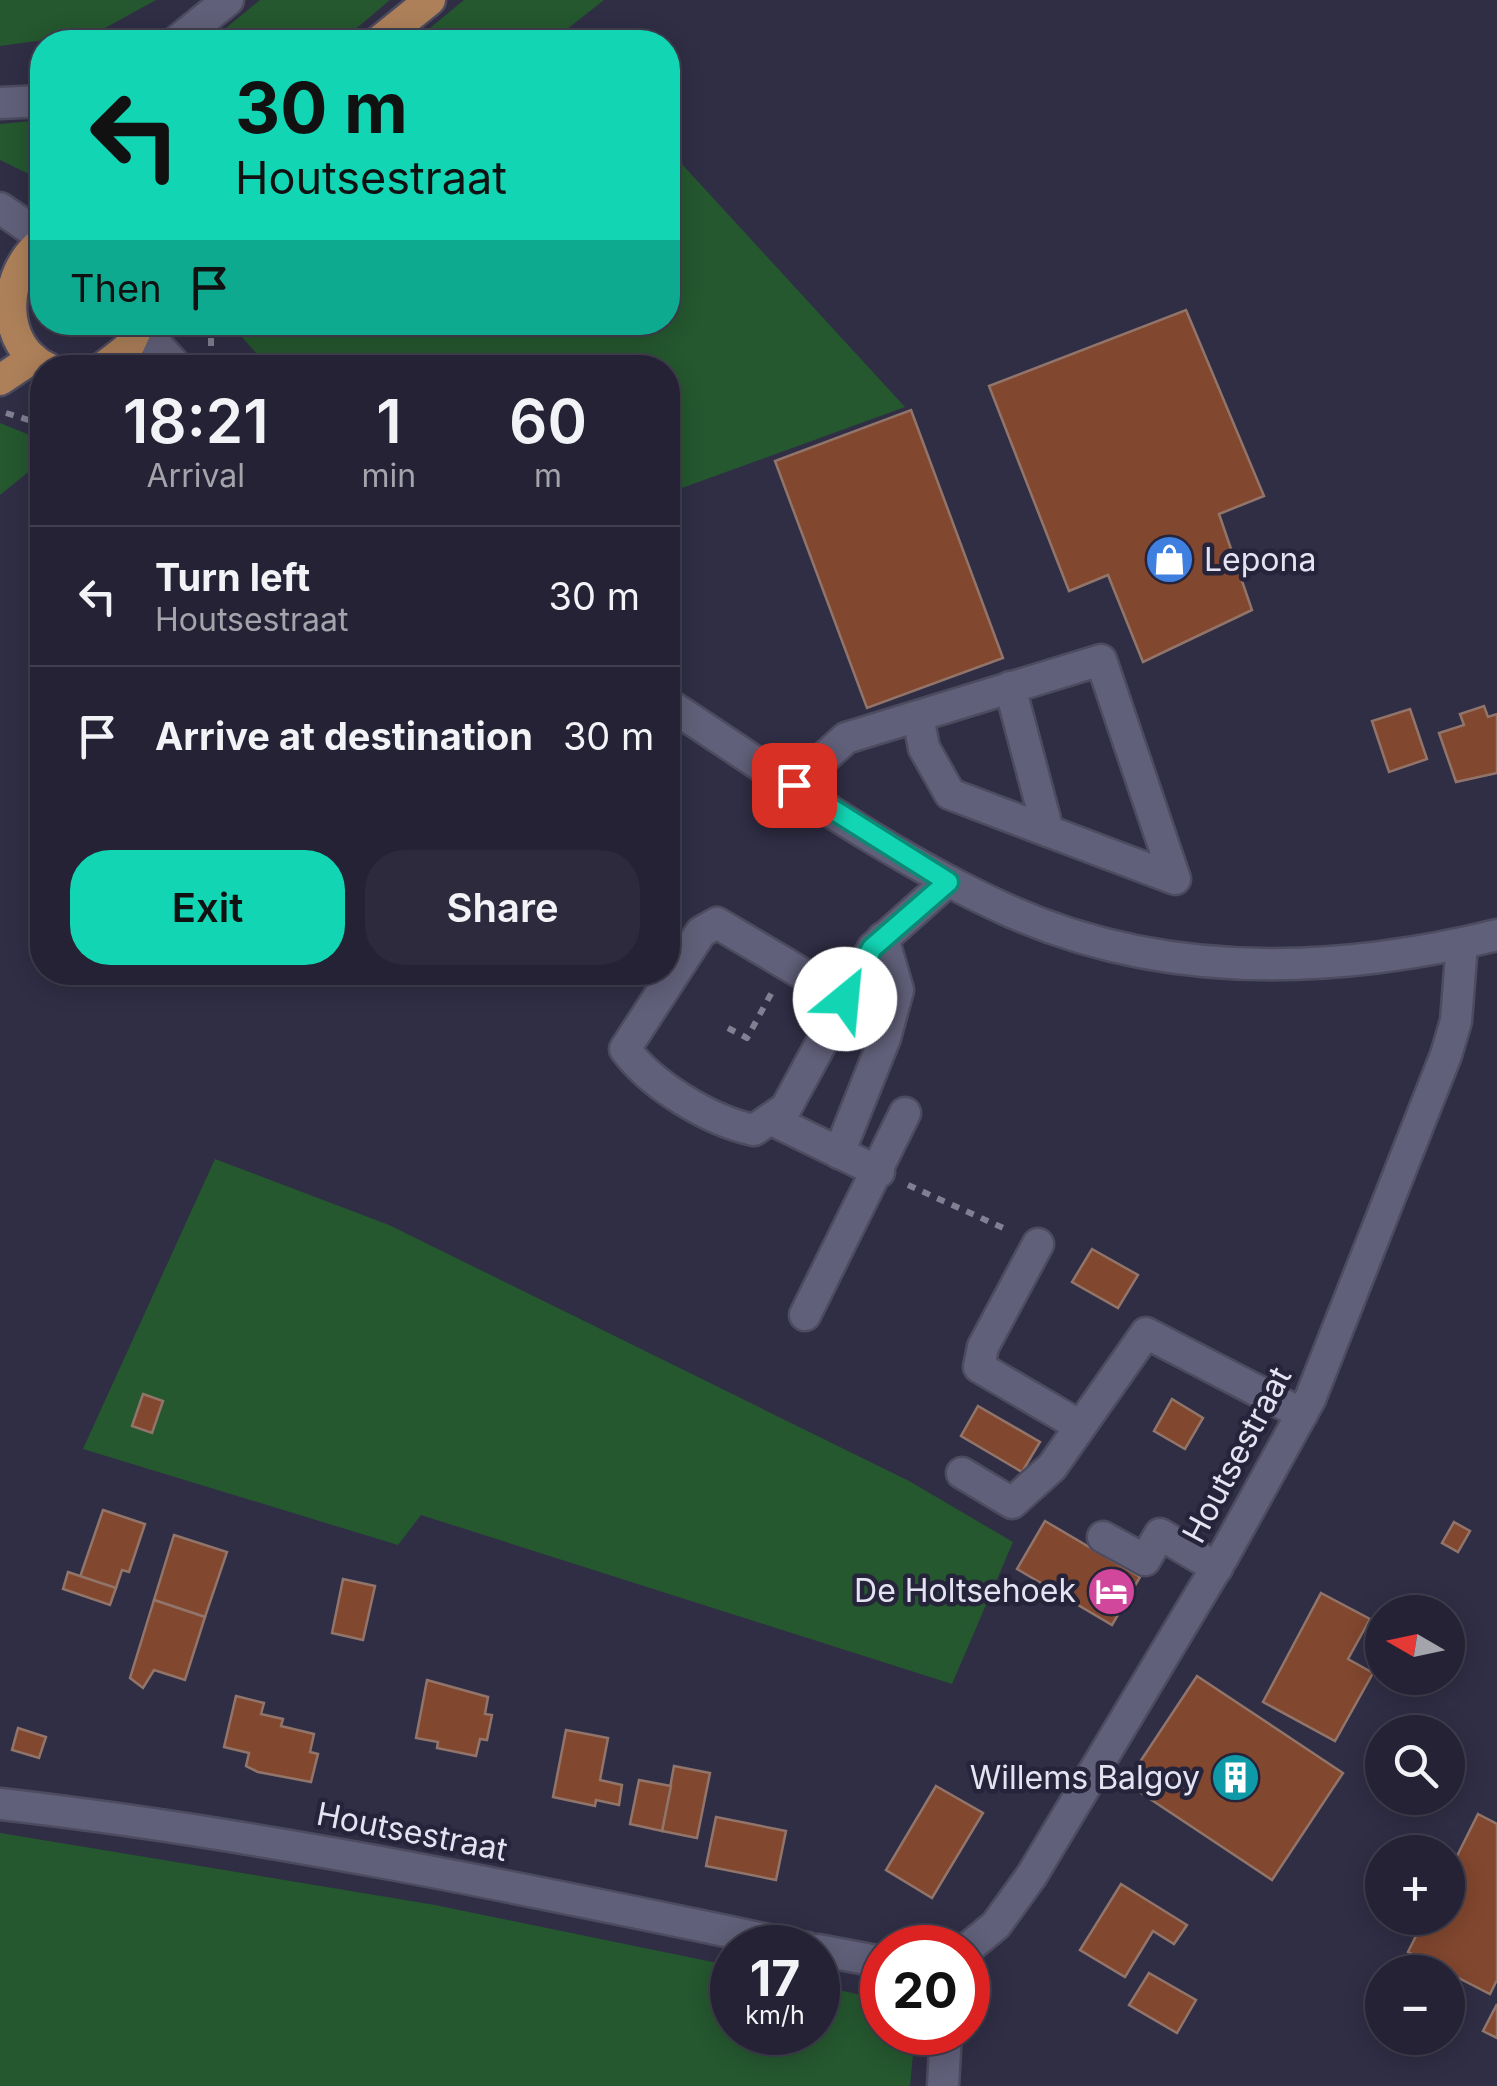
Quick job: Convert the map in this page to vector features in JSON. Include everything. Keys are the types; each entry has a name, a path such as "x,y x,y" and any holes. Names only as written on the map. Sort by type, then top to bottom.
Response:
{"main road":[{"path":"393,30 430,0"},
{"path":"30,250 5,272 3,327 30,355"},
{"path":"119,355 135,335"},
{"path":"0,380 30,368"}],"street":[{"path":"191,30 228,0"},
{"path":"0,103 30,102"},
{"path":"0,208 30,230"},
{"path":"149,335 167,355"},
{"path":"794,785 846,738 1100,660 1175,879 950,794 924,748 918,716"},
{"path":"1010,688 1048,831"},
{"path":"680,712 948,882 1008,911 1129,949 1196,962 1288,966 1497,936"},
{"path":"665,985 624,1048 640,1071 733,1126 754,1130 786,1108 872,948 948,882"},
{"path":"680,963 700,932 718,924 845,999"},
{"path":"840,1153 886,1038 898,990 883,938"},
{"name":"Houtsestraat","path":"990,1930 1032,1875 1216,1568 1302,1414 1346,1315 1446,1055 1456,1021 1462,944"},
{"path":"806,1314 905,1113"},
{"path":"770,1119 879,1172"},
{"path":"1038,1244 983,1347 979,1367 1080,1426"},
{"path":"962,1473 1012,1503 1052,1467 1146,1333 1302,1414"},
{"path":"1102,1537 1146,1560 1160,1534 1216,1568"},
{"name":"Houtsestraat","path":"0,1804 110,1816 425,1868 710,1928"},
{"path":"944,2086 945,2055"}],"path":[{"path":"0,411 30,423"},
{"path":"728,1028 747,1038 787,965"},
{"path":"879,1172 1038,1244"}],"green space":[{"path":"0,0 156,0 101,30 30,30 30,42 0,46"},
{"path":"260,0 390,0 354,30 224,30"},
{"path":"464,0 604,0 566,30 428,30"},
{"path":"30,121 30,174 0,160 0,124"},
{"path":"680,162 905,407 680,489 680,355 258,355 240,335 680,335"},
{"path":"0,423 30,435 30,471 0,495"},
{"path":"215,1159 389,1225 909,1481 1013,1542 952,1684 421,1515 398,1545 83,1449"},
{"path":"0,1833 435,1905 710,1961 710,2055 840,2055 840,1990 860,1995 860,2055 913,2055 910,2086 0,2086"}],"building":[{"path":"1186,310 1264,496 1219,514 1252,610 1143,662 1108,575 1069,591 989,386"},
{"path":"911,410 1003,658 867,708 775,461"},
{"path":"1484,706 1488,717 1497,714 1497,773 1456,782 1439,733 1464,725 1460,714"},
{"path":"1410,709 1427,759 1389,772 1372,721"},
{"path":"1092,1249 1138,1275 1118,1308 1072,1282"},
{"path":"143,1394 163,1401 152,1433 132,1426"},
{"path":"1172,1399 1203,1418 1185,1449 1154,1431"},
{"path":"978,1406 1040,1442 1022,1472 961,1436"},
{"path":"103,1510 145,1524 129,1572 122,1570 116,1588 80,1577"},
{"path":"1045,1521 1140,1577 1112,1625 1017,1569"},
{"path":"1454,1522 1470,1531 1458,1552 1442,1543"},
{"path":"174,1535 227,1552 205,1617 154,1600"},
{"path":"68,1572 116,1588 110,1605 63,1589"},
{"path":"343,1579 375,1586 363,1640 332,1633"},
{"path":"1321,1593 1365,1616 1365,1628 1348,1659 1365,1669 1365,1687 1335,1741 1263,1702"},
{"path":"154,1600 205,1617 185,1680 154,1670 143,1688 130,1678"},
{"name":"Willems Balgoy","path":"1197,1676 1343,1773 1272,1880 1126,1783"},
{"path":"427,1680 488,1697 485,1714 492,1715 487,1740 480,1739 476,1756 437,1748 438,1742 416,1738"},
{"path":"236,1696 264,1703 261,1714 283,1719 281,1726 314,1734 310,1752 318,1754 311,1782 258,1772 246,1766 249,1753 224,1747"},
{"path":"18,1728 46,1737 39,1758 12,1750"},
{"path":"566,1730 608,1738 600,1780 622,1785 619,1805 596,1800 595,1806 553,1797"},
{"path":"674,1766 710,1773 697,1838 662,1831"},
{"path":"639,1780 671,1786 662,1831 630,1824"},
{"path":"936,1786 983,1813 932,1898 886,1870"},
{"path":"1478,1814 1497,1824 1497,1980 1490,1994 1465,1981 1465,1955 1408,1952 1416,1935 1465,1935 1465,1840"},
{"path":"716,1817 786,1831 776,1880 706,1866"},
{"path":"1121,1884 1187,1925 1174,1944 1153,1931 1125,1977 1080,1950"},
{"path":"1149,1973 1196,2000 1177,2033 1129,2005"},
{"path":"1497,2004 1497,2038 1483,2031"}],"place":[{"name":"Lepona","path":"1169,560"},
{"name":"De Holtsehoek","path":"1111,1591"},
{"name":"Willems Balgoy","path":"1235,1778"}],"route":[{"path":"794,785 948,882 872,948 845,999"}]}
